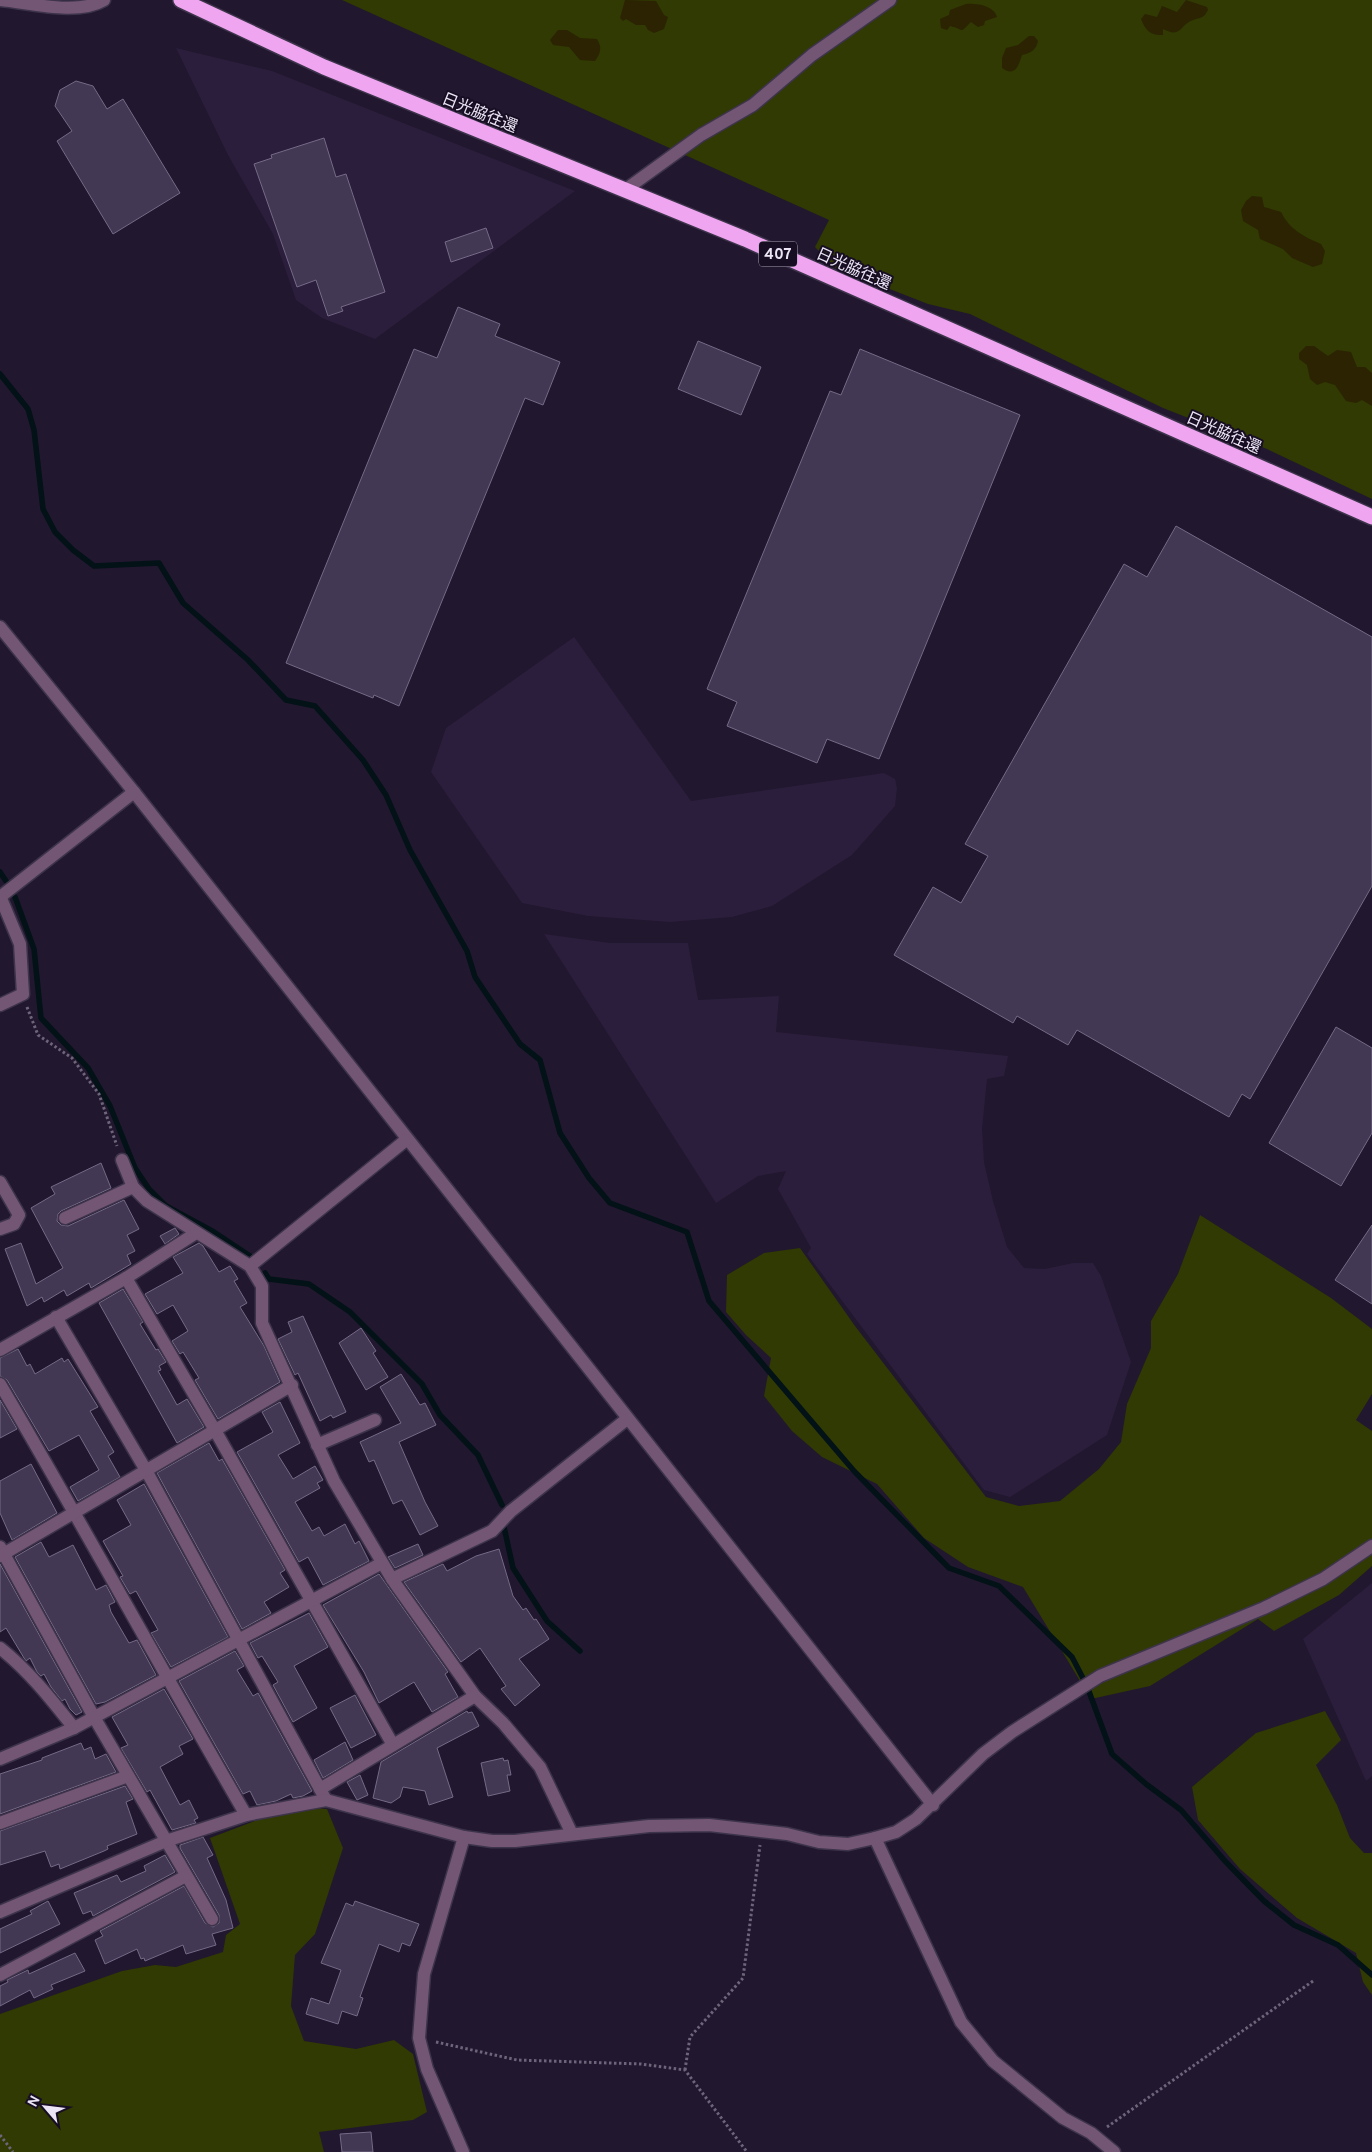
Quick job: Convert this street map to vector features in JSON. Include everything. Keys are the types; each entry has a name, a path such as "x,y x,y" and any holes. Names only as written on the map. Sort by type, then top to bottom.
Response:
{"highway":[{"name":"日光脇往還","path":"181,0 324,67 745,239 1372,517"}],"street":[{"path":"0,0 72,8 88,7 104,0"},
{"path":"625,190 701,136 753,106 812,55 890,0"},
{"path":"0,627 134,792 406,1140 933,1805"},
{"path":"0,1005 23,994 20,944 0,897 134,792"},
{"path":"250,1266 406,1140"},
{"path":"122,1160 133,1187 147,1201 250,1266 262,1286 262,1323 334,1481 382,1564 475,1696 503,1723 540,1767 572,1834"},
{"path":"0,1182 19,1215 14,1224 0,1229"},
{"path":"65,1218 133,1187"},
{"path":"0,1350 126,1278 196,1232"},
{"path":"126,1278 216,1432 393,1745"},
{"path":"56,1317 147,1472 237,1641 323,1794 464,1837 515,1841 675,1825 709,1825 762,1831 819,1842 848,1844 896,1832 933,1805 983,1754 1012,1732 1100,1676 1264,1608 1323,1579 1372,1546"},
{"path":"0,1384 76,1514 166,1678 246,1815"},
{"path":"212,1919 1,1553 76,1514 292,1386"},
{"path":"392,1579 492,1531 511,1511 627,1419"},
{"path":"317,1444 375,1420"},
{"path":"0,1759 74,1728 382,1564"},
{"path":"0,1648 42,1689 74,1728"},
{"path":"0,1912 166,1841 246,1815 323,1794 393,1745 475,1696"},
{"path":"0,1823 128,1776"},
{"path":"463,2152 427,2069 419,2038 424,1974 464,1837"},
{"path":"875,1838 961,2022 993,2061 1063,2118 1095,2136 1114,2152"},
{"path":"0,1975 186,1876"}],"path":[{"path":"23,994 38,1035 72,1058 99,1094 122,1160"},
{"path":"685,2070 690,2037 743,1978 762,1831"},
{"path":"1095,2136 1313,1981"},
{"path":"419,2038 517,2060 641,2064 685,2070 747,2152"},
{"path":"0,2135 13,2152"}],"shaded area":[{"path":"176,48 272,71 575,191 375,339 322,318 296,300 273,234 228,155"},
{"path":"574,637 691,801 884,773 895,779 897,788 895,806 852,855 772,906 732,917 670,922 588,916 522,903 431,772 446,728"},
{"path":"544,934 610,943 688,943 698,1000 779,996 776,1032 1008,1056 1004,1076 987,1079 982,1129 984,1162 993,1201 1007,1247 1024,1268 1045,1269 1073,1263 1093,1263 1101,1276 1131,1362 1107,1435 1010,1497 984,1490 807,1254 811,1248 778,1189 786,1171 758,1176 716,1203"},
{"path":"1372,1583 1372,1776 1366,1781 1303,1639"}],"green space":[{"path":"342,0 1372,0 1372,499 1267,449 1163,408 970,314 928,304 836,268 815,247 829,220"},
{"path":"1200,1215 1331,1298 1372,1329 1372,1394 1356,1420 1372,1431 1372,1566 1339,1595 1274,1631 1258,1619 1150,1686 1091,1699 1023,1587 968,1567 924,1538 877,1484 822,1457 792,1431 764,1396 771,1358 746,1335 726,1312 727,1275 764,1253 800,1248 855,1326 986,1497 1019,1506 1060,1501 1099,1469 1121,1442 1127,1404 1151,1348 1151,1321 1178,1274"},
{"path":"1325,1711 1341,1740 1316,1765 1337,1805 1350,1838 1364,1853 1372,1853 1372,1995 1363,1982 1356,1953 1297,1918 1240,1869 1198,1820 1192,1787 1256,1733"},
{"path":"313,1808 327,1809 343,1848 315,1934 295,1955 291,2006 304,2041 356,2049 394,2040 413,2054 427,2112 413,2120 319,2132 324,2152 0,2152 0,2014 122,1971 155,1965 176,1967 223,1952 226,1935 240,1924 210,1838 257,1820"}],"sand":[{"path":"625,0 656,1 664,15 668,17 664,29 654,33 648,30 645,25 636,25 626,19 623,21 620,18"},
{"path":"1186,0 1207,7 1208,10 1205,15 1189,22 1177,32 1169,32 1163,29 1163,35 1149,32 1144,26 1141,19 1145,14 1157,17 1162,6 1177,12"},
{"path":"966,4 975,4 989,8 997,17 985,21 984,25 978,27 971,22 963,30 950,26 947,30 941,28 940,19 949,15 950,10"},
{"path":"558,30 567,30 580,38 597,39 600,50 595,61 580,60 569,47 553,45 550,40"},
{"path":"1029,36 1034,36 1038,41 1034,49 1022,55 1014,71 1007,71 1002,68 1002,58 1006,48 1018,45"},
{"path":"1252,196 1262,197 1264,207 1281,212 1288,223 1298,232 1321,244 1325,251 1322,264 1313,267 1292,258 1283,249 1260,239 1258,230 1243,221 1241,210 1246,201"},
{"path":"1306,346 1314,346 1328,356 1337,350 1351,352 1357,367 1365,367 1372,373 1372,406 1362,400 1356,403 1346,401 1335,385 1325,382 1317,385 1310,379 1307,365 1299,359 1299,353"}],"building":[{"path":"76,81 93,86 107,109 123,99 180,193 113,234 57,141 72,131 55,106 60,90"},
{"path":"324,138 336,177 346,174 385,292 341,307 343,311 328,316 316,280 297,287 254,164 272,158 271,155"},
{"path":"486,228 493,248 451,262 445,242"},
{"path":"458,307 500,324 495,336 560,362 543,405 525,398 399,706 374,695 373,698 286,663 414,349 437,358"},
{"path":"698,341 761,367 741,415 678,389"},
{"path":"860,349 1020,415 879,759 827,739 817,763 727,726 737,702 707,689 830,391 841,395"},
{"path":"1176,526 1372,637 1372,886 1250,1099 1242,1094 1229,1117 1077,1030 1068,1045 1017,1016 1013,1023 894,955 933,887 961,903 988,856 965,844 1124,564 1147,577"},
{"path":"1336,1027 1372,1048 1372,1133 1341,1186 1269,1143"},
{"path":"101,1163 111,1188 61,1211 58,1214 57,1221 61,1225 68,1226 124,1200 139,1229 127,1235 135,1251 127,1255 131,1264 91,1288 89,1283 67,1296 64,1290 44,1302 42,1297 27,1306 5,1249 21,1243 36,1284 63,1268 31,1208 55,1194 51,1187"},
{"path":"1372,1225 1372,1304 1335,1280"},
{"path":"175,1228 179,1234 165,1244 160,1236"},
{"path":"199,1243 203,1246 219,1272 230,1266 238,1279 234,1281 247,1303 240,1307 264,1346 280,1382 218,1419 195,1380 199,1378 183,1352 180,1354 172,1341 188,1331 173,1305 157,1314 145,1294 183,1273 173,1257"},
{"path":"123,1289 143,1322 140,1324 166,1362 159,1366 161,1370 158,1371 177,1405 187,1399 204,1427 177,1443 99,1303"},
{"path":"303,1316 346,1412 333,1418 331,1415 320,1421 298,1373 295,1375 278,1339 292,1332 288,1322"},
{"path":"361,1328 376,1351 373,1353 388,1377 366,1390 339,1343"},
{"path":"18,1349 27,1366 30,1364 35,1374 62,1358 64,1362 68,1359 98,1407 90,1411 114,1452 108,1456 120,1477 78,1501 70,1487 99,1470 79,1435 49,1451 7,1380 0,1376 0,1358"},
{"path":"401,1374 420,1405 425,1403 436,1425 399,1442 425,1502 438,1526 420,1535 402,1500 393,1504 374,1460 369,1462 360,1442 401,1423 380,1387"},
{"path":"0,1400 17,1429 0,1438"},
{"path":"280,1402 300,1443 278,1455 293,1479 315,1466 323,1480 317,1483 320,1488 295,1502 312,1531 319,1527 324,1536 345,1524 355,1544 359,1541 369,1561 323,1585 308,1557 299,1562 237,1452 273,1432 262,1412"},
{"path":"209,1443 219,1461 222,1459 285,1570 280,1573 289,1587 264,1602 271,1613 242,1629 157,1473"},
{"path":"31,1464 57,1513 12,1540 0,1513 0,1481"},
{"path":"144,1484 228,1637 171,1667 151,1633 158,1630 136,1591 130,1594 120,1577 123,1576 103,1541 131,1525 117,1500"},
{"path":"41,1542 49,1557 73,1545 96,1590 106,1585 115,1602 109,1605 111,1612 129,1643 137,1640 156,1675 105,1702 96,1704 15,1557"},
{"path":"418,1544 423,1555 395,1568 388,1557"},
{"path":"499,1549 513,1596 523,1610 526,1608 534,1620 536,1619 549,1639 519,1659 540,1685 515,1706 501,1689 506,1686 480,1648 461,1662 404,1582 443,1564 447,1571 476,1556"},
{"path":"0,1564 82,1712 76,1715 70,1709 65,1699 62,1701 44,1674 41,1676 37,1672 30,1658 26,1661 6,1628 0,1632"},
{"path":"379,1574 448,1672 445,1674 458,1697 432,1712 414,1682 379,1703 364,1672 323,1605"},
{"path":"309,1613 328,1647 294,1666 317,1708 293,1722 273,1685 278,1682 262,1656 258,1658 250,1643"},
{"path":"235,1651 244,1666 237,1670 253,1696 258,1693 312,1791 303,1796 293,1798 291,1794 276,1801 257,1805 250,1791 243,1794 179,1681"},
{"path":"164,1689 193,1739 179,1746 183,1754 160,1767 180,1805 189,1800 198,1818 194,1820 196,1823 172,1830 150,1790 147,1792 121,1748 128,1745 112,1717"},
{"path":"355,1695 376,1735 351,1748 330,1708"},
{"path":"467,1711 468,1713 472,1712 479,1726 437,1748 453,1797 429,1805 425,1791 403,1787 400,1797 391,1803 373,1798 381,1762"},
{"path":"345,1742 353,1760 323,1778 314,1760"},
{"path":"81,1743 84,1750 91,1747 95,1759 106,1754 116,1772 0,1814 0,1774 42,1760 42,1758"},
{"path":"503,1758 504,1761 508,1760 511,1775 507,1775 510,1791 488,1796 481,1763"},
{"path":"360,1775 368,1795 357,1800 347,1782"},
{"path":"125,1786 133,1799 126,1802 137,1834 107,1846 108,1849 104,1851 60,1869 59,1864 51,1867 45,1851 0,1865 0,1831"},
{"path":"203,1837 213,1855 207,1858 226,1900 233,1928 212,1934 216,1945 186,1954 183,1945 145,1961 144,1958 141,1959 137,1949 105,1964 95,1940 103,1936 100,1931 184,1886 205,1923 213,1927 219,1923 219,1915 180,1848 180,1845"},
{"path":"165,1855 175,1872 93,1916 91,1911 83,1914 74,1893 117,1875 121,1882 146,1871 144,1866"},
{"path":"48,1901 60,1924 0,1953 0,1929 32,1914 30,1911"},
{"path":"355,1901 419,1924 410,1946 402,1943 399,1952 379,1944 360,1997 363,1998 357,2016 342,2011 338,2024 306,2014 311,1998 329,2004 341,1970 321,1963 346,1903 353,1906"},
{"path":"75,1953 85,1971 51,1985 53,1989 34,1998 30,1990 0,2006 0,1986 8,1982 7,1980 28,1970 29,1974"},
{"path":"371,2132 373,2152 342,2152 340,2134"}],"waterway":[{"path":"0,374 28,409 34,430 43,509 55,532 73,550 94,566 159,563 183,603 248,660 286,700 315,706 363,760 386,795 410,850 467,951 475,977 520,1044 540,1060 560,1133 589,1178 610,1203 687,1232 709,1301 854,1471 949,1568 999,1586 1072,1657 1086,1684"},
{"path":"0,872 6,881"},
{"path":"15,897 34,949 41,1018 88,1068 110,1106 135,1168 149,1189 166,1206 214,1232 250,1256"},
{"path":"265,1273 269,1279 309,1284 350,1312 422,1384 440,1415 478,1455 502,1505"},
{"path":"504,1527 513,1568 547,1621 580,1651"},
{"path":"1087,1686 1112,1754 1146,1784 1181,1810 1225,1861 1264,1901 1294,1925 1338,1945 1372,1975"}]}
